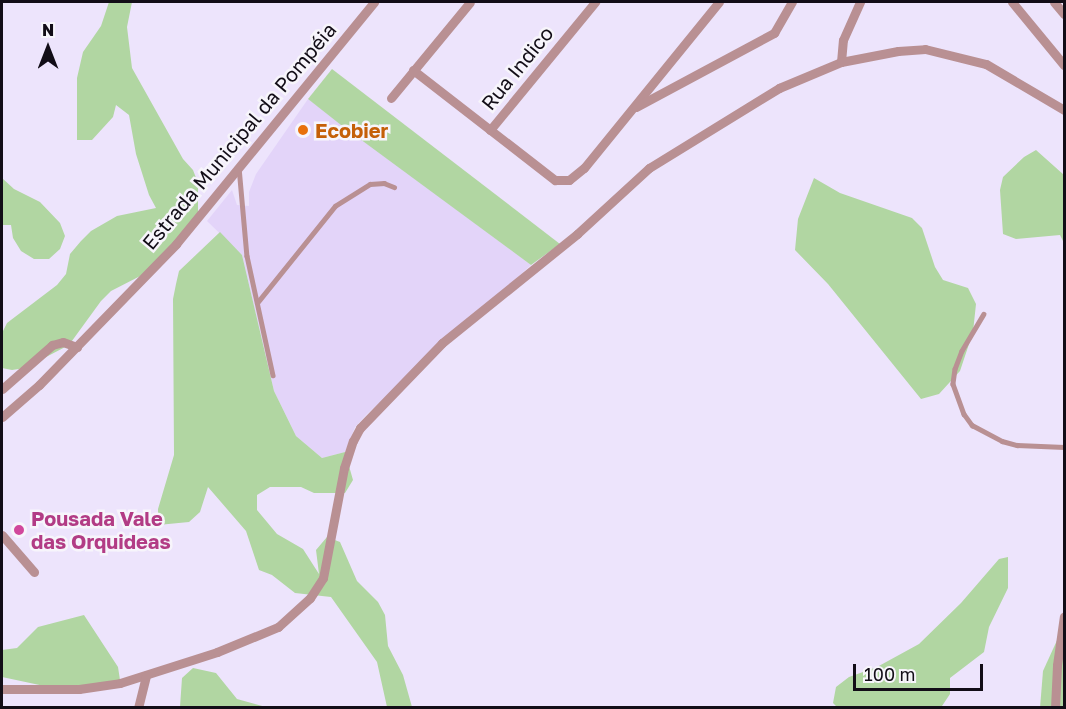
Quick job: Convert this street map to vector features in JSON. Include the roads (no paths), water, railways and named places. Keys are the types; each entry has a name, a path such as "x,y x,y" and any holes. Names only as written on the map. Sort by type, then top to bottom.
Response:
{"street":[{"name":"Estrada Municipal da Pompéia","path":"2,417 77,347 176,244 374,2"},
{"path":"391,98 470,2"},
{"name":"Rua Indico","path":"490,130 595,2"},
{"path":"413,70 555,180 569,180 584,168 719,2"},
{"path":"631,110 765,39 779,26 792,2"},
{"path":"841,62 843,40 860,2"},
{"path":"1012,2 1065,65"},
{"path":"1054,2 1064,12"},
{"path":"2,689 79,689 120,683 278,627 310,598 323,578 344,468 357,432 442,343 577,234 667,155 780,88 841,62 898,51 932,50 986,64 1065,110"},
{"path":"2,389 52,345 63,342 77,347"},
{"path":"2,534 34,572"},
{"path":"1055,708 1065,616"},
{"path":"138,708 146,675"}],"lane":[{"path":"239,167 247,256 273,375"},
{"path":"257,303 334,206 370,184 384,183 394,187"},
{"path":"984,314 962,351 955,369 953,384 964,414 972,425 1002,441 1017,445 1065,447"}],"place":[{"name":"Ecobier","path":"303,130"},
{"name":"Pousada Vale das Orquideas","path":"19,530"}]}
